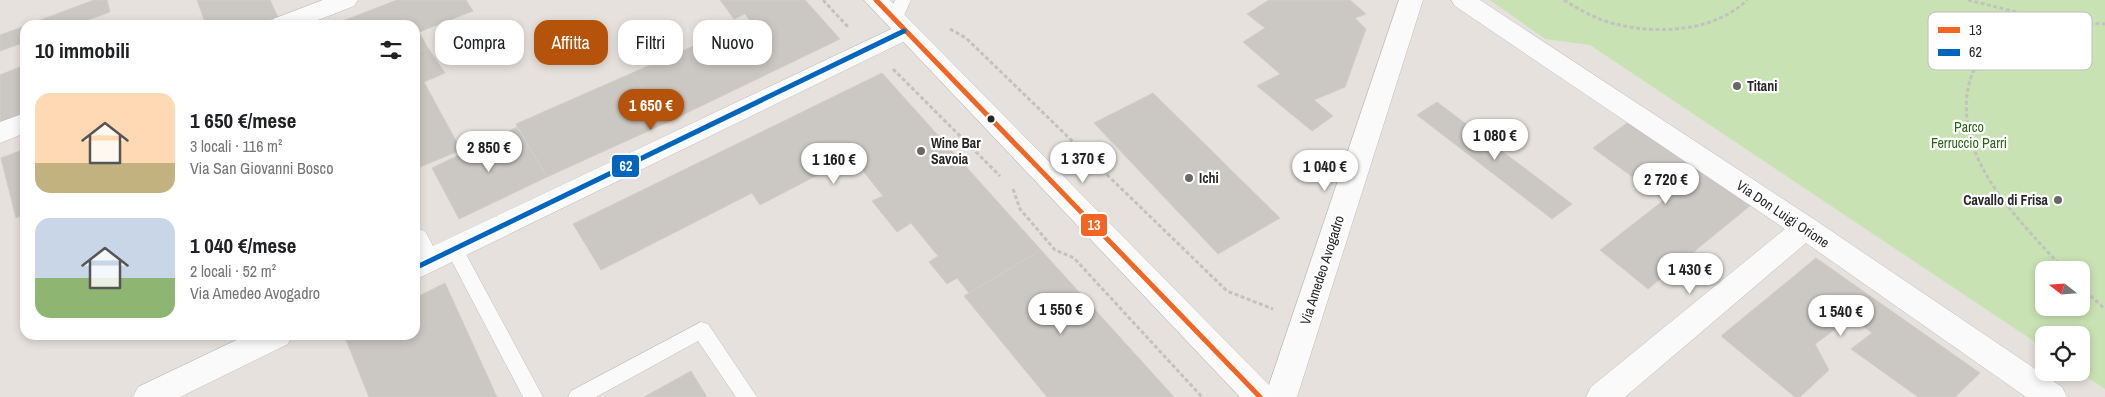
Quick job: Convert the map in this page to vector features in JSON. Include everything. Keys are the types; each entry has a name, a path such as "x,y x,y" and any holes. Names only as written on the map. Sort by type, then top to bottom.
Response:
{"street":[{"path":"295,20 346,0"},
{"path":"876,0 901,17 1260,397"},
{"name":"Via Amedeo Avogadro","path":"1281,397 1410,0"},
{"name":"Via Don Luigi Orione","path":"1462,0 1805,228 2052,397"},
{"path":"420,257 454,250 870,48 901,17"},
{"path":"0,133 20,125"},
{"path":"1602,397 1805,228"},
{"path":"149,397 267,340"}],"lane":[{"path":"454,250 533,397"},
{"path":"578,397 701,330 747,397"}],"path":[{"path":"823,0 1001,177"},
{"path":"1564,0 1604,21 1624,27 1649,28 1688,26 1726,18 1746,0"},
{"path":"1968,0 2006,12"},
{"path":"2092,23 2105,24"},
{"path":"948,28 966,38 1227,291 1305,322"},
{"path":"1972,70 1966,85 1966,121 1984,171 2036,241 2056,261"},
{"path":"1008,184 1015,191 1020,209 1055,250 1074,258 1202,397"},
{"path":"2090,295 2105,309"}],"green space":[{"name":"Parco Ferruccio Parri","path":"1490,0 2105,0 2105,389 2090,379 2090,326 2035,326 2035,342 1590,45 1545,39"}],"building":[{"path":"94,0 107,0 110,12 88,20 40,20"},
{"path":"197,0 270,0 278,17 269,20 204,20"},
{"path":"397,0 466,0 473,11 450,20 435,20 435,26 420,32 420,20 345,20"},
{"path":"720,0 805,0 840,39 668,122 632,73 650,65 683,65 683,51 693,46 693,65 772,65 772,20 750,20 745,14 734,19"},
{"path":"1269,0 1350,0 1366,14 1355,18 1366,29 1345,87 1314,100 1333,116 1312,131 1257,86 1280,74 1243,42 1265,28 1247,14"},
{"path":"20,28 20,44 0,51 0,35"},
{"path":"420,34 428,48 420,51"},
{"path":"428,48 435,58 435,65 440,65 445,73 424,82 461,150 420,167 420,51"},
{"path":"20,67 20,115 0,123 0,75"},
{"path":"632,73 668,122 547,177 516,124"},
{"path":"882,73 1041,250 969,293 957,278 947,284 929,262 938,256 911,223 897,232 872,201 883,196 852,157 760,205 752,193 601,270 573,224"},
{"path":"1153,93 1280,218 1218,254 1094,123"},
{"path":"1437,102 1572,204 1552,219 1417,115"},
{"path":"1631,120 1751,205 1648,289 1600,250 1664,200 1593,148"},
{"path":"517,127 547,177 459,219 432,168"},
{"path":"20,151 20,216 16,218 1,158"},
{"path":"1041,250 1174,397 1047,397 964,296"},
{"path":"1816,258 1980,373 1955,397 1918,397 1851,349 1872,333 1852,317 1815,344 1829,370 1800,397 1795,397 1721,336"},
{"path":"445,283 497,397 369,397 346,340 420,340 420,296"},
{"path":"691,371 707,397 644,397"}],"transit line":[{"name":"13","path":"876,0 1260,397"},
{"name":"62","path":"420,266 904,31"}],"place":[{"name":"Titani","path":"1737,86"},
{"name":"Wine Bar Savoia","path":"921,151"},
{"name":"Ichi","path":"1189,178"},
{"name":"Cavallo di Frisa","path":"2058,200"}]}
